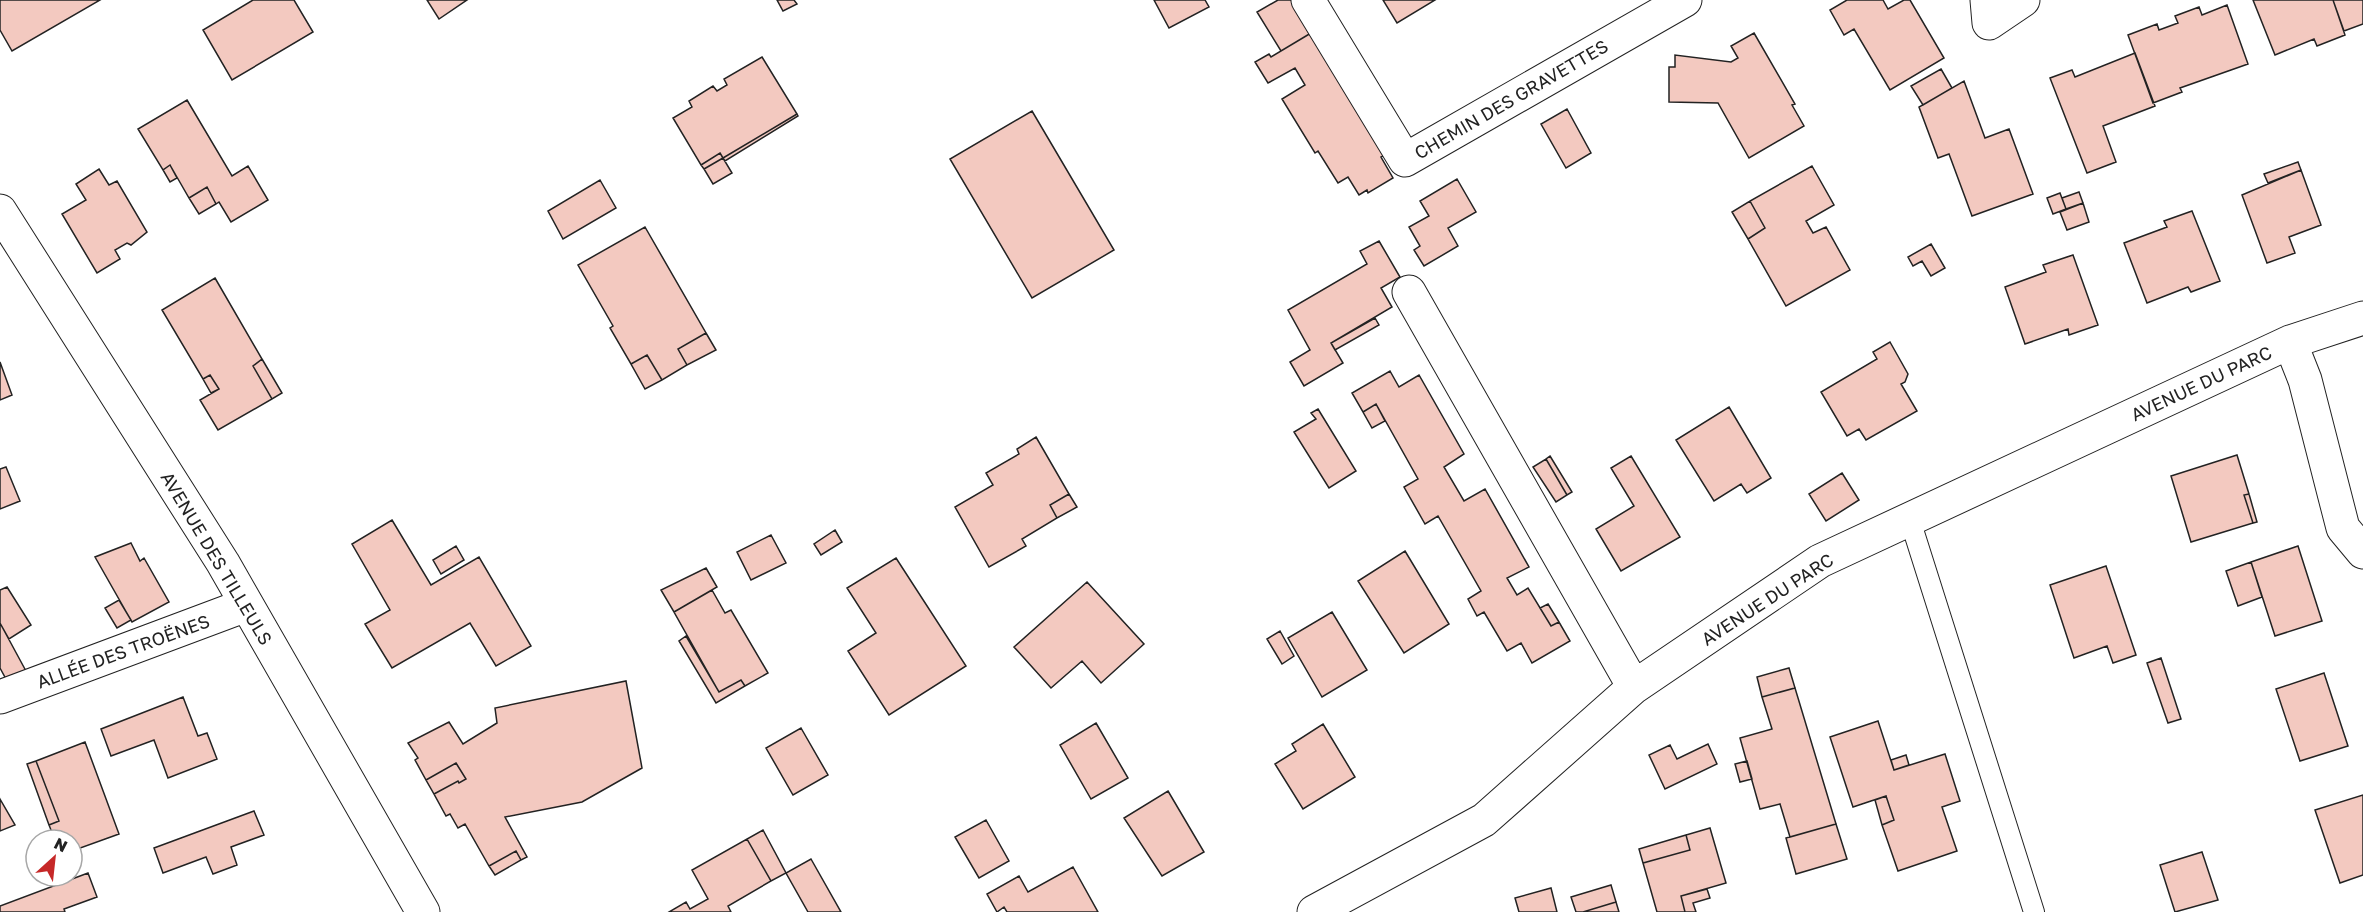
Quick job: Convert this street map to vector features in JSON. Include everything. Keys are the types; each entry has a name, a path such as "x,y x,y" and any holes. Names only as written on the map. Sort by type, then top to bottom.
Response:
{"street":[{"name":"CHEMIN DES GRAVETTES","path":"1308,0 1405,160 1685,0"},
{"path":"1987,0 1989,23 2023,0"},
{"name":"AVENUE DES TILLEULS","path":"0,211 223,562 423,912"},
{"path":"1410,292 1634,687"},
{"name":"AVENUE DU PARC","path":"1314,912 1484,820 1634,687 1820,561 2290,342 2363,318"},
{"path":"2290,342 2305,380 2343,528 2363,552"},
{"name":"ALLÉE DES TROËNES","path":"0,697 246,605"}],"lane":[{"path":"1910,520 2034,912"}],"building":[{"path":"0,0 100,0 12,51 0,30"},
{"path":"253,0 294,0 313,32 232,80 203,30"},
{"path":"427,0 467,0 439,19"},
{"path":"777,0 794,0 797,4 783,11"},
{"path":"1154,0 1205,0 1209,7 1169,28"},
{"path":"1278,0 1291,0 1311,33 1281,51 1257,12"},
{"path":"1383,0 1435,0 1397,23"},
{"path":"1847,0 1883,0 1888,9 1904,0 1910,0 1944,58 1890,90 1854,29 1844,35 1830,10"},
{"path":"2253,0 2333,0 2345,35 2317,46 2314,39 2275,55"},
{"path":"2333,0 2363,0 2363,24 2344,31"},
{"path":"2227,5 2248,64 2180,88 2182,92 2153,103 2128,35 2157,24 2159,30 2178,23 2175,16 2199,7 2202,15"},
{"path":"1311,33 1385,155 1381,157 1393,178 1368,193 1367,190 1359,195 1348,177 1338,183 1318,151 1315,153 1282,99 1305,85 1295,68 1268,83 1255,62 1269,54 1271,57"},
{"path":"1754,33 1795,104 1792,105 1804,126 1749,158 1718,103 1669,102 1669,67 1675,67 1675,55 1731,62 1738,58 1731,46"},
{"path":"2135,53 2155,106 2103,126 2116,162 2087,173 2050,78 2072,70 2075,77"},
{"path":"762,57 797,114 723,158 720,153 701,165 673,118 692,107 689,101 713,86 717,91 727,85 724,79"},
{"path":"1941,69 1952,88 1923,105 1911,86"},
{"path":"1964,81 1985,138 2009,129 2033,194 1972,216 1949,154 1938,158 1919,107"},
{"path":"187,100 232,176 248,166 268,200 231,222 219,202 216,204 207,187 189,198 170,165 163,170 138,129"},
{"path":"1567,109 1591,153 1566,168 1541,124"},
{"path":"1032,111 1114,250 1032,298 950,159"},
{"path":"797,114 798,116 725,161 723,158"},
{"path":"720,153 723,158 704,169 701,165"},
{"path":"723,158 732,173 713,184 704,169"},
{"path":"2298,162 2301,170 2268,183 2264,174"},
{"path":"170,165 177,178 170,182 163,170"},
{"path":"1812,166 1834,205 1806,221 1813,233 1826,227 1850,270 1786,306 1748,239 1765,228 1750,201"},
{"path":"99,169 109,185 117,181 147,232 131,245 127,243 115,250 120,259 97,273 62,214 86,200 76,184"},
{"path":"2301,170 2321,225 2289,237 2295,253 2267,263 2242,195"},
{"path":"1457,179 1476,212 1448,228 1458,246 1424,266 1414,250 1420,246 1409,227 1429,216 1420,201"},
{"path":"600,180 616,208 563,239 548,211"},
{"path":"207,187 216,204 199,214 189,198"},
{"path":"2079,192 2083,203 2066,209 2062,198"},
{"path":"2060,193 2066,209 2053,214 2047,198"},
{"path":"1750,201 1765,228 1748,239 1732,212"},
{"path":"2083,203 2089,222 2067,230 2060,212"},
{"path":"2192,211 2220,281 2191,292 2188,287 2147,303 2124,243 2167,227 2164,221"},
{"path":"645,227 706,333 678,349 687,365 662,380 647,355 631,364 610,328 613,326 578,265"},
{"path":"1379,241 1400,277 1381,288 1392,307 1331,343 1343,363 1304,386 1290,362 1310,350 1288,310 1367,264 1360,251"},
{"path":"1931,244 1945,268 1931,276 1922,261 1913,266 1908,257"},
{"path":"2073,255 2098,325 2069,335 2068,329 2025,344 2005,287 2046,272 2043,265"},
{"path":"215,278 262,359 253,366 272,399 218,430 200,400 219,389 210,375 203,379 162,310"},
{"path":"1375,318 1379,325 1335,350 1331,343"},
{"path":"706,333 716,350 687,365 678,349"},
{"path":"1890,342 1908,374 1905,382 1901,384 1917,411 1866,440 1859,429 1847,436 1821,392 1877,359 1873,352"},
{"path":"647,355 662,380 645,389 631,364"},
{"path":"262,359 282,393 272,399 253,366"},
{"path":"0,362 12,395 0,400"},
{"path":"1390,371 1399,387 1419,375 1464,454 1444,467 1464,501 1485,489 1529,567 1507,578 1517,595 1528,588 1551,626 1559,622 1570,641 1532,663 1521,643 1507,651 1484,612 1477,616 1468,599 1481,591 1438,516 1425,524 1404,487 1418,479 1376,404 1363,412 1352,393"},
{"path":"210,375 219,389 211,393 203,379"},
{"path":"1376,404 1385,421 1372,428 1363,412"},
{"path":"1729,407 1771,478 1747,493 1741,484 1714,501 1676,440"},
{"path":"1318,409 1356,471 1329,488 1294,432 1316,419 1311,413"},
{"path":"1036,437 1069,494 1050,505 1057,518 1022,539 1026,546 989,567 955,507 993,485 986,473 1019,454 1017,449"},
{"path":"2237,455 2249,494 2244,495 2253,523 2191,542 2171,476"},
{"path":"1550,456 1572,492 1567,495 1546,459"},
{"path":"1631,456 1680,537 1621,571 1596,529 1634,506 1611,468"},
{"path":"1546,459 1567,495 1556,502 1533,467"},
{"path":"6,467 20,501 0,509 0,469"},
{"path":"1842,473 1859,500 1826,521 1809,494"},
{"path":"1069,494 1077,507 1057,518 1050,505"},
{"path":"2249,494 2257,522 2253,523 2244,495"},
{"path":"392,520 431,585 479,557 531,646 496,666 470,623 392,668 365,624 390,610 352,544"},
{"path":"835,530 842,542 821,555 814,544"},
{"path":"771,535 786,563 751,580 737,552"},
{"path":"131,543 140,561 144,558 169,602 132,622 95,557"},
{"path":"456,546 464,560 441,574 433,560"},
{"path":"2298,546 2322,621 2275,636 2251,562"},
{"path":"1405,551 1449,624 1404,653 1358,581"},
{"path":"896,558 966,666 889,715 848,651 876,633 847,588"},
{"path":"2251,562 2262,597 2238,606 2226,571"},
{"path":"2106,566 2136,655 2113,663 2107,646 2074,658 2050,585"},
{"path":"706,568 717,587 674,612 661,590"},
{"path":"1087,582 1144,644 1101,683 1082,661 1051,688 1014,647"},
{"path":"7,587 31,625 9,639 0,623 0,590"},
{"path":"712,590 725,613 731,610 768,673 745,686 741,680 719,692 674,612"},
{"path":"119,600 131,620 117,628 105,608"},
{"path":"1548,604 1559,622 1551,626 1540,608"},
{"path":"1332,612 1367,670 1322,697 1288,638"},
{"path":"0,623 26,671 6,679 0,668"},
{"path":"1280,631 1294,656 1282,664 1267,639"},
{"path":"686,636 719,692 741,680 745,686 716,703 679,641"},
{"path":"2161,658 2181,719 2168,723 2147,663"},
{"path":"1789,668 1795,688 1762,697 1757,677"},
{"path":"2324,673 2348,746 2300,761 2276,689"},
{"path":"626,681 642,768 582,802 505,817 527,857 521,860 516,851 489,866 465,824 458,828 450,814 446,816 434,794 466,779 456,763 426,780 415,760 418,758 408,743 449,722 463,744 497,723 495,708"},
{"path":"1795,688 1836,824 1790,837 1780,804 1760,809 1740,738 1772,729 1762,697"},
{"path":"183,697 198,736 207,733 217,759 168,778 154,740 111,756 101,729"},
{"path":"1878,721 1894,770 1945,754 1960,801 1942,807 1957,851 1898,871 1882,825 1894,820 1886,796 1853,807 1830,737"},
{"path":"1096,723 1128,778 1091,799 1060,745"},
{"path":"1323,724 1355,777 1303,809 1275,764 1296,751 1292,744"},
{"path":"801,728 828,775 793,795 766,748"},
{"path":"85,742 119,834 84,847 84,828 50,828 49,825 59,821 36,761"},
{"path":"1708,744 1717,764 1665,789 1649,755 1670,745 1677,759"},
{"path":"1906,755 1909,765 1894,770 1891,760"},
{"path":"36,761 59,821 49,825 27,764"},
{"path":"1747,761 1752,779 1740,782 1735,764"},
{"path":"456,763 466,779 434,794 426,780"},
{"path":"1168,791 1204,852 1162,876 1124,818"},
{"path":"2363,795 2363,875 2340,883 2315,810"},
{"path":"1886,796 1894,820 1882,825 1875,800"},
{"path":"0,799 15,825 0,831"},
{"path":"254,811 264,835 231,847 237,865 213,874 206,857 163,873 154,848"},
{"path":"986,820 1009,861 979,878 955,837"},
{"path":"1836,824 1847,859 1796,874 1786,838"},
{"path":"1710,828 1726,883 1681,896 1685,912 1657,912 1643,863 1690,850 1686,835"},
{"path":"763,830 786,873 771,881 747,839"},
{"path":"1686,835 1690,850 1643,863 1639,849"},
{"path":"747,839 771,881 728,906 731,912 669,912 686,902 690,909 708,899 692,870"},
{"path":"516,851 521,860 495,875 489,866"},
{"path":"2202,852 2218,900 2175,912 2160,865"},
{"path":"811,859 841,912 808,912 786,873"},
{"path":"1073,867 1098,912 1007,912 1004,907 997,912 987,894 1019,876 1028,892"},
{"path":"88,873 97,897 64,909 65,912 0,912 0,906 48,888 84,888 84,874"},
{"path":"1611,885 1616,902 1576,912 1571,897"},
{"path":"1551,888 1557,912 1519,912 1515,898"},
{"path":"1707,889 1710,898 1693,903 1696,912 1685,912 1681,896"},
{"path":"1616,902 1619,912 1583,912"}]}
